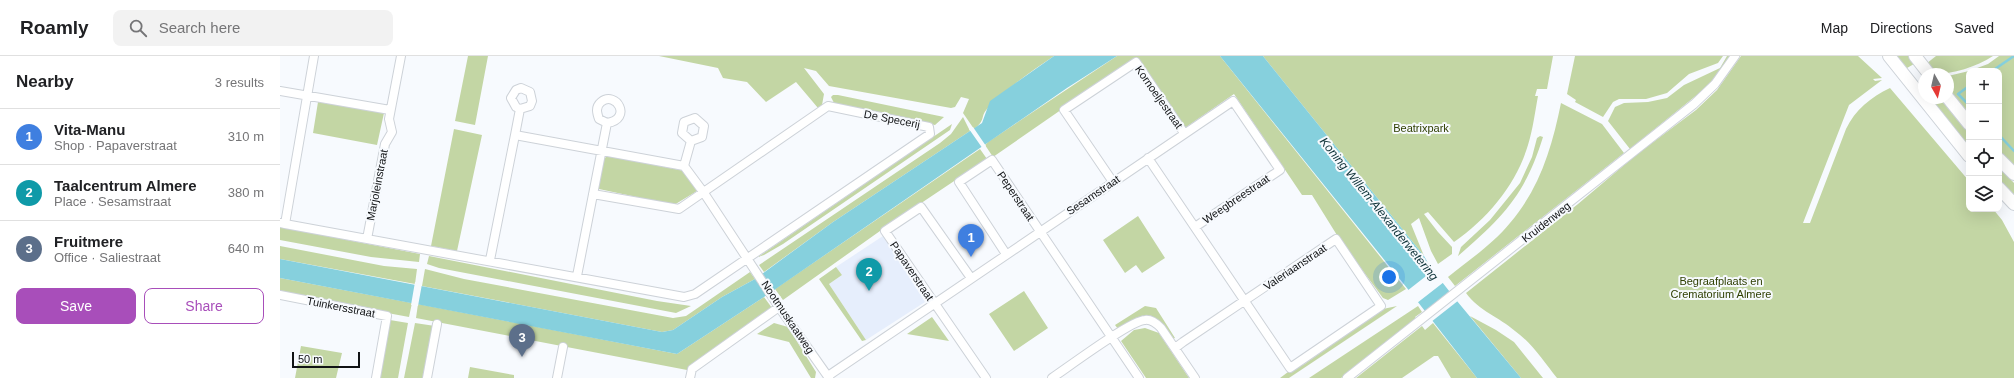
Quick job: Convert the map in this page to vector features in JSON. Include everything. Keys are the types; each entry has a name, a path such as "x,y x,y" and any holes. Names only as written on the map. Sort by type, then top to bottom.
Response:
{"main road":[{"path":"1915,56 1924,68"},
{"path":"1892,60 1966,152"},
{"path":"1953,104 1966,120"},
{"path":"2002,162 2014,174"},
{"path":"2002,191 2014,204"}],"street":[{"path":"314,56 282,223 367,239"},
{"name":"Marjoleinstraat","path":"367,239 384,148 392,132 389,119 390,110 401,56"},
{"name":"Kruidenweg","path":"1347,378 1705,95 1723,74 1735,56"},
{"name":"Kornoeljestraat","path":"1113,182 1064,110 1136,62 1184,133"},
{"path":"280,91 390,110"},
{"name":"Weegbreestraat","path":"1184,133 1233,101 1280,170 1195,227"},
{"name":"De Specerij","path":"367,239 490,260 684,297 695,294 930,134 929,127 828,106 679,209 593,194"},
{"path":"490,260 520,109"},
{"path":"577,276 607,123"},
{"name":"Sesamstraat","path":"828,377 970,278 1184,133"},
{"path":"515,135 684,166 748,258"},
{"path":"684,166 691,141"},
{"path":"1148,158 1245,301"},
{"name":"Peperstraat","path":"1006,254 959,182 992,160 1139,378"},
{"name":"Papaverstraat","path":"970,278 921,207 885,231 986,378"},
{"name":"Valeriaanstraat","path":"1174,348 1336,240 1381,306 1290,368 1245,301"},
{"name":"Nootmuskaatweg","path":"748,258 779,307 828,377"},
{"name":"Tuinkersstraat","path":"280,295 387,316 376,378"},
{"path":"690,378 692,370 779,307"},
{"path":"1052,378 1111,337 1138,321 1145,319 1156,323 1161,328 1195,378"},
{"path":"427,378 437,324"},
{"path":"557,378 563,347"}],"shaded area":[{"path":"883,236 925,302 866,340 829,284 842,275 836,267"}],"green space":[{"path":"468,56 488,56 475,125 455,121"},
{"path":"659,56 1054,56 1002,94 987,109 982,121 974,129 963,113 969,99 961,97 955,107 951,108 829,86 816,71 804,68 824,94 822,105 818,108 796,82 766,102 747,82 723,78 718,68"},
{"path":"1117,56 1220,56 1406,289 1388,300 1383,298 1340,240 1312,195 1302,195 1234,94 1185,128 1136,58 993,157 985,145 988,142"},
{"name":"Beatrixpark","path":"1263,56 1553,56 1547,89 1537,89 1535,96 1538,96 1533,127 1523,160 1516,174 1499,200 1478,222 1454,242 1428,212 1424,214 1452,247 1452,254 1438,264 1431,251 1419,218 1411,224 1424,256"},
{"path":"1575,56 1723,56 1718,63 1689,74 1667,93 1646,99 1619,99 1613,102 1603,117 1575,102 1576,100 1567,94"},
{"path":"1727,56 1730,56 1713,82 1630,149 1608,121 1615,107 1624,103 1648,102 1667,98 1684,85 1720,68"},
{"name":"Begraafplaats en Crematorium Almere","path":"1741,56 1858,56 1882,78 1873,79 1875,81 1882,80 1849,105 1803,223 1810,223 1850,122 1864,105 1890,88 1966,177 1966,212 1995,212 2002,220 2014,242 2014,378 1557,378 1527,341 1509,326 1477,305 1466,293 1578,204 1636,155 1696,110 1717,90"},
{"path":"1897,56 1908,56 1914,64 1907,68"},
{"path":"1936,56 1993,56 1979,63 1954,72 1954,68 1929,68 1926,64"},
{"path":"1999,56 2014,56 2014,168 2002,158 2002,68 1977,68 1988,64"},
{"path":"1966,72 1966,116 1954,102 1954,75"},
{"path":"833,95 944,117 935,125 835,105 831,97"},
{"path":"318,102 384,113 377,145 313,133"},
{"path":"1561,103 1602,124 1624,153 1455,286 1448,277 1480,252 1503,231 1529,196 1537,181 1549,151"},
{"path":"1933,104 1946,104 1966,127 1966,148"},
{"path":"963,117 970,131 833,222 764,272 759,265 940,143 951,134"},
{"path":"952,124 950,130 783,244 758,257"},
{"path":"454,129 482,135 457,251 431,246"},
{"path":"1540,136 1543,137 1536,157 1528,175 1511,204 1488,229 1458,256 1461,247 1490,220 1520,183 1532,157 1537,138"},
{"path":"980,149 987,159 887,226 783,300 775,289"},
{"path":"608,156 680,170 684,172 697,191 674,205 599,189 598,187 603,159"},
{"path":"2002,170 2014,183 2014,199 2002,186"},
{"path":"1138,216 1165,258 1142,273 1136,265 1125,273 1103,240"},
{"path":"280,227 420,254 419,262 371,257 280,240"},
{"path":"280,246 384,266 417,269 415,284 280,259"},
{"path":"429,256 657,301 691,306 676,313 439,268 427,264"},
{"path":"836,267 842,275 829,284 866,340 862,341 819,279"},
{"path":"425,269 464,279 673,318 686,316 750,272 755,279 722,297 673,330 662,332 422,286"},
{"path":"280,278 412,303 409,317 280,293"},
{"path":"1024,291 1048,328 1014,351 989,314"},
{"path":"764,297 772,308 691,365 687,370 416,318 418,304 677,354"},
{"path":"1145,306 1156,308 1175,338 1172,339 1145,317 1138,317 1118,329 1115,325"},
{"path":"1397,306 1289,378 1280,378 1300,363 1303,365 1383,309"},
{"path":"1418,306 1422,312 1415,317 1417,320 1341,378 1309,378"},
{"path":"1470,316 1514,342 1543,378 1521,378"},
{"path":"932,317 949,341 907,334"},
{"path":"390,320 408,323 398,378 380,378"},
{"path":"415,323 435,326 425,378 404,378"},
{"path":"774,323 788,327 816,372 815,378 811,378 789,342 757,334"},
{"path":"1433,323 1477,378 1451,378 1438,356 1434,356 1402,378 1356,378 1422,326 1425,330"},
{"path":"1145,328 1159,333 1189,378 1146,378 1121,341 1134,330"},
{"path":"301,346 342,353 336,378 295,378"},
{"path":"470,367 514,375 514,378 468,378"}],"water":[{"path":"1054,56 1117,56 1067,88 764,297 677,354 280,278 280,259 662,332 673,330 722,297 755,279 833,222 982,123 990,101"},
{"name":"Koning Willem-Alexanderwetering","path":"1220,56 1263,56 1424,256 1431,268 1457,301 1521,378 1477,378 1407,288"}],"pier":[{"path":"973,127 986,146 983,149 969,129"},
{"path":"1435,269 1444,282 1417,303 1407,291"},
{"path":"415,282 422,284 418,306 411,305"},
{"path":"1451,290 1459,300 1431,322 1424,312"}],"waterway":[{"path":"1996,68 2014,56"},
{"path":"1966,88 1958,94 1966,102"},
{"path":"2002,138 2014,151"}],"place":[{"name":"Vita-Manu","path":"971,257"},
{"name":"Taalcentrum Almere","path":"869,291"},
{"name":"Fruitmere","path":"522,357"}]}
